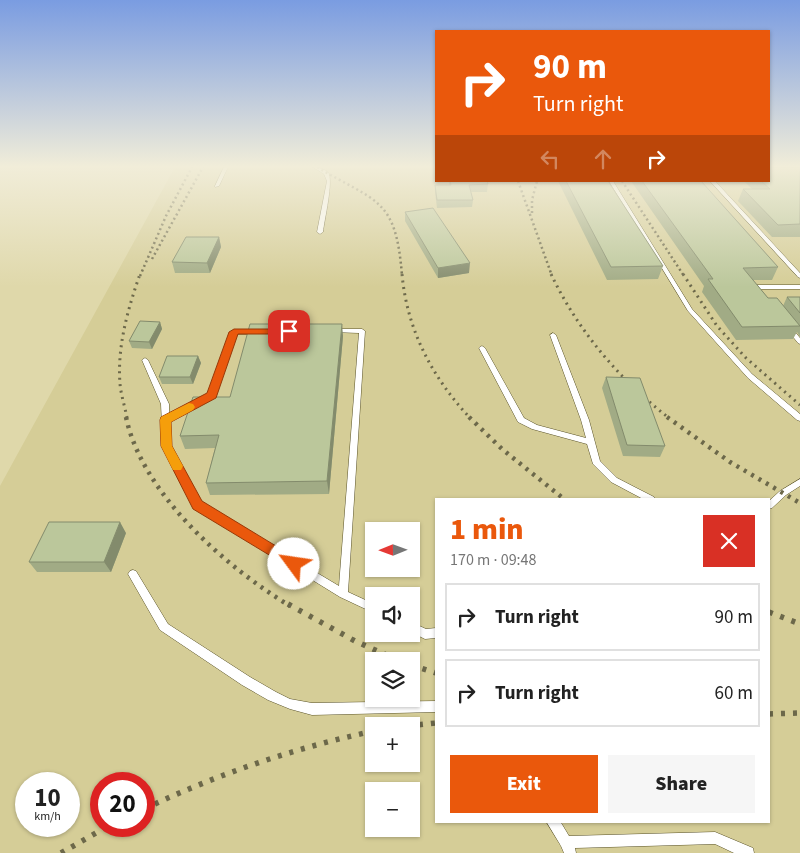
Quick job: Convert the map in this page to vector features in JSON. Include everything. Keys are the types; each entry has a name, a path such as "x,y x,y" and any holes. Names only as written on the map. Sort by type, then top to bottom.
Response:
{"lane":[{"path":"320,232 324,207"},
{"path":"627,207 690,310 750,376 800,418"},
{"path":"736,207 800,276"},
{"path":"767,301 756,287 800,286"},
{"path":"783,321 800,342"},
{"path":"322,331 362,331 343,594"},
{"path":"165,420 212,395 234,332 264,332"},
{"path":"553,335 585,420 596,462 614,480 649,498"},
{"path":"482,348 521,420 535,426 591,442"},
{"path":"145,360 165,404 166,446 197,505 343,594 365,605"},
{"path":"770,505 783,493 800,482"},
{"path":"134,574 164,628 272,696 297,706 330,710 435,707"},
{"path":"420,632 425,634 435,633"},
{"path":"553,823 568,848 715,838 748,853"}],"shaded area":[{"path":"153,207 800,207 800,853 0,853 0,486"}],"building":[{"path":"580,207 625,207 663,266 611,267"},
{"path":"661,207 724,207 778,267 743,268 768,298 777,298 800,326 742,327 708,279 713,279"},
{"path":"760,207 800,207 800,224 778,225"},
{"path":"433,208 470,263 438,268 405,212"},
{"path":"186,237 219,237 207,263 172,262"},
{"path":"787,297 800,297 800,313"},
{"path":"140,321 160,322 149,342 129,341"},
{"path":"250,324 342,324 327,481 206,483 219,435 180,436 193,397 230,397"},
{"path":"167,356 198,356 190,377 159,377"},
{"path":"606,377 640,378 665,446 627,445"},
{"path":"49,522 120,522 104,562 29,562"}],"railway":[{"path":"140,276 171,207"},
{"path":"152,259 181,207"},
{"path":"381,207 395,231 402,276"},
{"path":"527,207 552,276"},
{"path":"532,207 532,213"},
{"path":"639,207 684,276"},
{"path":"127,418 120,384 120,356 131,301 140,274"},
{"path":"402,274 409,314 424,352 444,386 470,418"},
{"path":"683,274 717,326 746,358 800,405"},
{"path":"552,276 587,335 617,371 669,418"},
{"path":"126,417 135,446 149,474 190,526 240,571 290,606"},
{"path":"667,417 730,462 800,503"},
{"path":"470,418 502,449 563,498"},
{"path":"288,604 355,641 380,652"},
{"path":"770,612 800,624"},
{"path":"420,668 435,673"},
{"path":"770,714 800,713"},
{"path":"420,725 435,723"},
{"path":"155,804 200,784 257,763 315,745 365,733"},
{"path":"61,853 90,836"}],"slow traffic":[{"path":"177,466 166,446 165,420 189,407"}],"route":[{"path":"289,331 234,332 212,395 165,420 166,446 197,505 294,564"}]}
